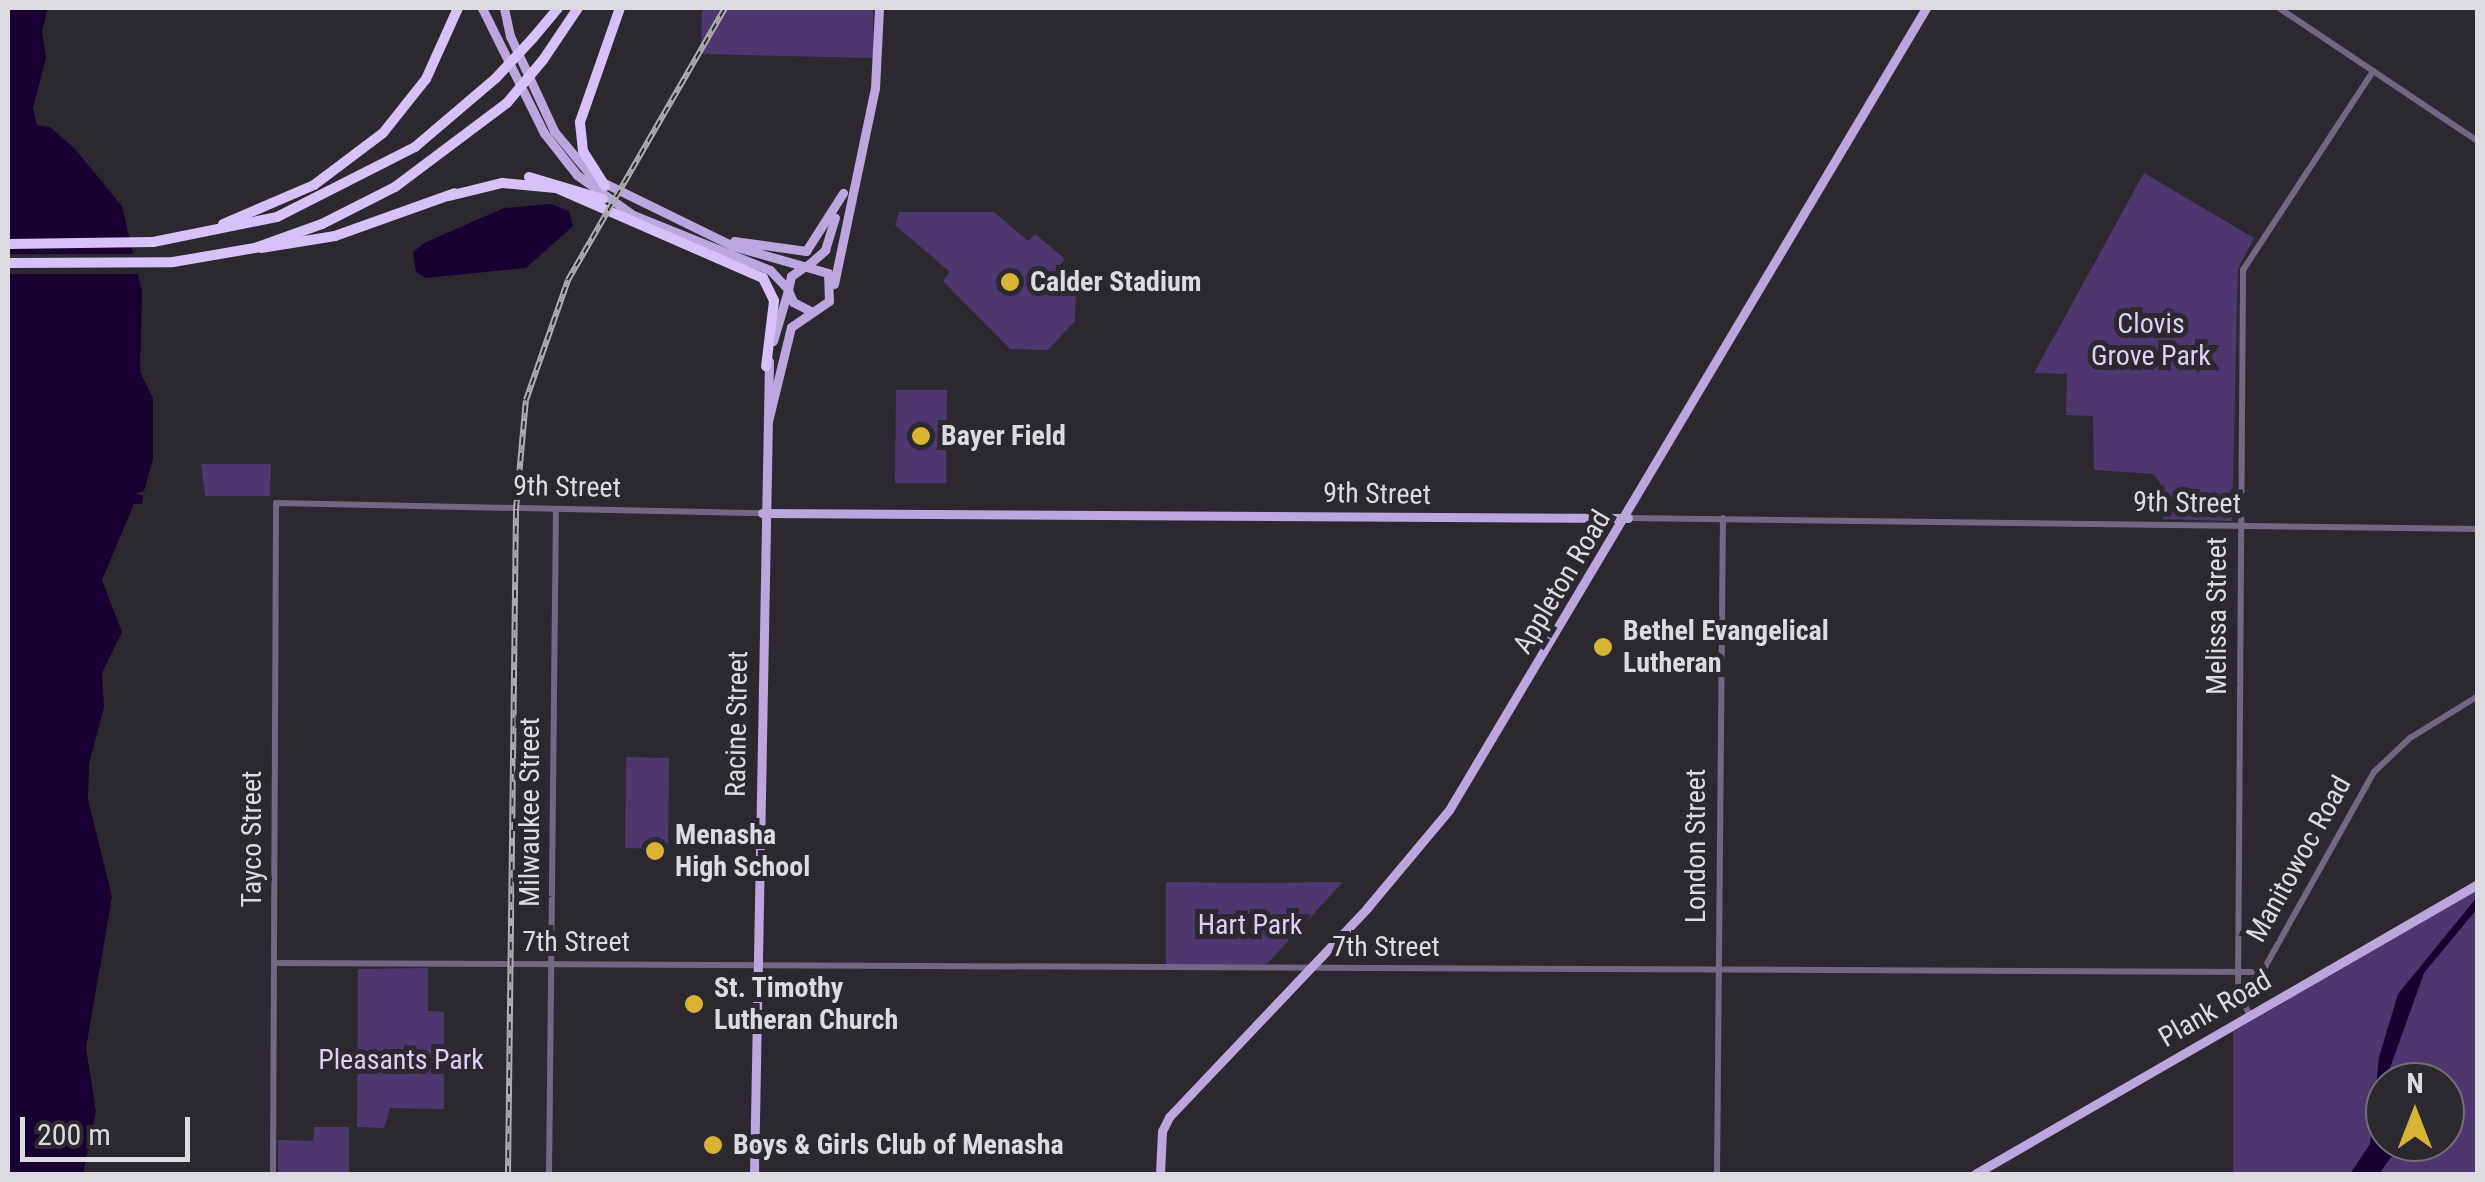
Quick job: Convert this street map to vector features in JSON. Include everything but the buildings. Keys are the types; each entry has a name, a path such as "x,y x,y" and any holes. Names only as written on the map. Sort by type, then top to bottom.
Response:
{"highway":[{"path":"255,219 298,195 382,134 426,79 458,8"},
{"path":"8,244 187,238 298,209 415,148 496,78 558,8"},
{"path":"300,238 406,181 507,102 543,60 578,8"},
{"path":"605,186 583,151 580,122 620,8"},
{"path":"8,263 173,262 300,238 524,177 569,184 603,199"},
{"path":"449,196 512,182 556,188 763,278 774,301 766,367"}],"main road":[{"path":"482,8 552,145 603,199 766,268 798,306 810,310"},
{"path":"504,8 506,28 554,131 605,186 721,240 823,268 833,287"},
{"path":"766,428 788,334 810,310 829,301 833,287 854,170 876,88 879,8"},
{"name":"Appleton Road","path":"1160,1174 1163,1125 1435,830 1628,518 1926,8"},
{"path":"721,240 806,250 854,170"},
{"path":"766,428 766,367 790,276 825,250 843,193"},
{"name":"Racine Street","path":"754,1174 766,428"},
{"name":"9th Street","path":"762,513 1628,518"},
{"name":"Plank Road","path":"1975,1174 2478,884"}],"street":[{"path":"2278,8 2478,141"},
{"name":"Melissa Street","path":"2238,996 2244,265 2373,72"},
{"name":"9th Street","path":"276,503 762,513"},
{"name":"Tayco Street","path":"273,1174 276,503"},
{"name":"Milwaukee Street","path":"549,1174 556,510"},
{"name":"9th Street","path":"1628,518 2478,528"},
{"name":"London Street","path":"1716,1174 1722,518"},
{"name":"Manitowoc Road","path":"2238,996 2257,972 2374,772 2410,738 2478,696"},
{"name":"7th Street","path":"274,963 2257,972"},
{"path":"2238,996 2250,1016"}],"green space":[{"path":"702,8 873,8 873,58 701,54"},
{"name":"Clovis Grove Park","path":"2144,173 2254,238 2238,269 2232,521 2163,519 2164,490 2154,474 2094,470 2093,416 2066,415 2067,374 2034,373"},
{"name":"Calder Stadium","path":"899,212 994,212 1028,241 1035,234 1065,259 1058,267 1076,283 1075,321 1048,350 1010,349 943,281 950,272 895,225"},
{"name":"Bayer Field","path":"896,390 947,390 946,483 895,483"},
{"path":"201,464 271,464 270,496 205,496"},
{"path":"626,757 669,758 668,849 625,848"},
{"name":"Hart Park","path":"1166,882 1343,882 1267,964 1166,964"},
{"path":"2477,888 2477,1174 2233,1174 2233,1032"},
{"name":"Pleasants Park","path":"428,968 428,1011 444,1012 444,1109 390,1108 384,1128 357,1127 358,969"},
{"name":"Pleasants Park","path":"314,1127 349,1127 349,1174 278,1174 278,1140 313,1141"}],"shaded area":[{"path":"8,8 48,8 42,31 46,58 33,108 37,125 50,127 75,149 122,206 142,291 140,372 153,398 153,459 144,491 135,494 143,495 142,504 134,504 102,580 122,632 102,673 104,707 89,764 88,799 112,897 86,1048 96,1111 83,1174 8,1174"},
{"path":"551,204 569,211 573,226 526,268 426,278 416,272 413,252 424,243 504,208"},
{"path":"2477,897 2477,909 2424,973 2392,1062 2378,1062 2398,994"},
{"path":"2365,1152 2365,1162 2388,1162 2379,1174 2350,1174"}],"pier":[{"path":"8,254 138,254 142,274 8,274"}],"railway":[{"path":"508,1174 516,509 526,400 568,280 725,8"}],"place":[{"name":"Calder Stadium","path":"1010,282"},
{"name":"Bayer Field","path":"921,436"},
{"name":"Bethel Evangelical Lutheran","path":"1603,647"},
{"name":"Menasha High School","path":"655,851"},
{"name":"St. Timothy Lutheran Church","path":"694,1004"},
{"name":"Boys & Girls Club of Menasha","path":"713,1145"}]}
